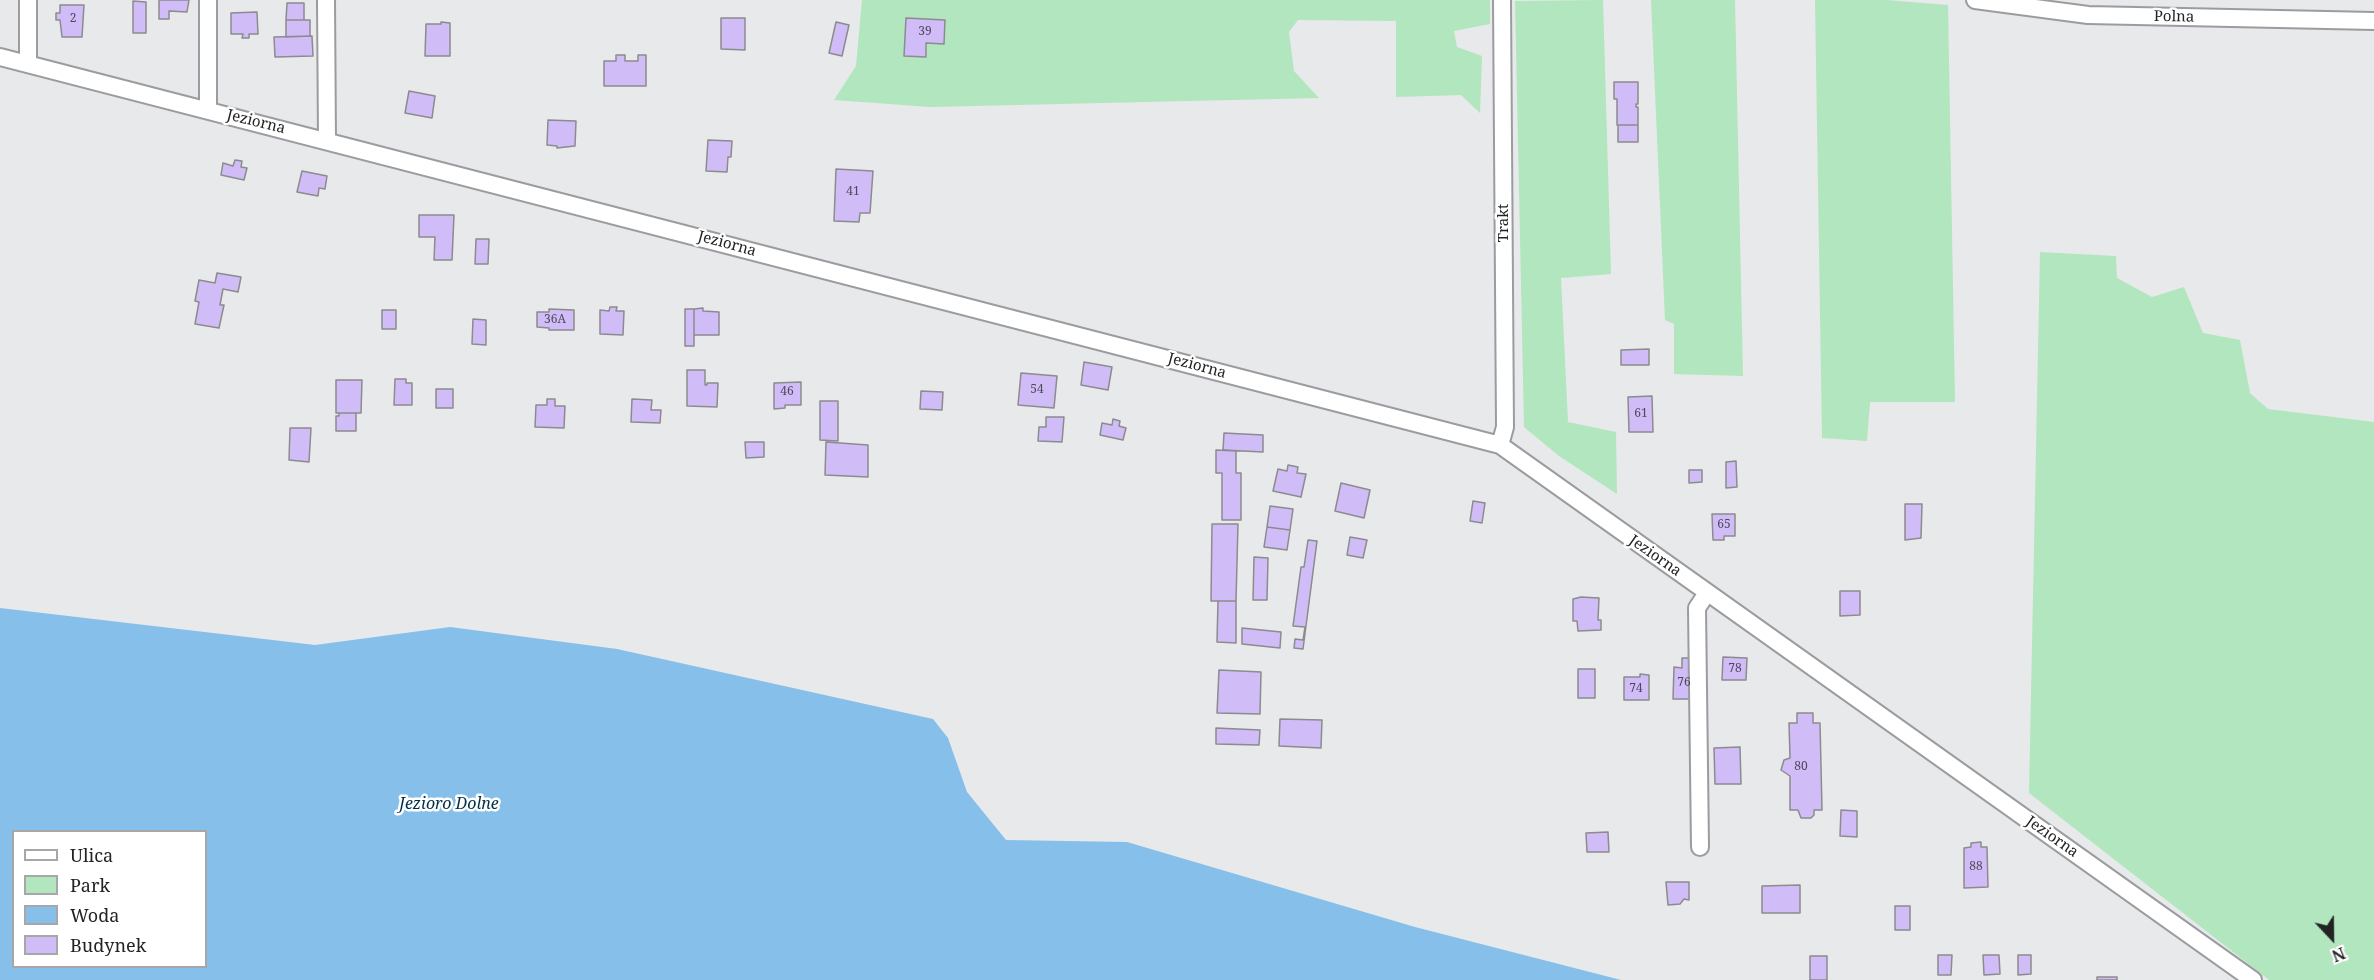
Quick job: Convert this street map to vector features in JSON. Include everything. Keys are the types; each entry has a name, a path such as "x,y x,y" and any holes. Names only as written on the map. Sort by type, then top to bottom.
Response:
{"street":[{"path":"28,0 28,64"},
{"path":"208,0 208,110"},
{"path":"326,0 327,140"},
{"name":"Trakt","path":"1500,445 1505,427 1502,0"},
{"name":"Polna","path":"1975,0 2088,15 2374,21"},
{"name":"Jeziorna","path":"0,57 1500,445 2253,980"},
{"path":"1700,847 1696,608 1707,592"}],"green space":[{"path":"862,0 1490,0 1490,24 1454,31 1457,47 1482,56 1480,113 1461,95 1396,97 1396,21 1298,20 1289,32 1294,71 1319,98 930,107 834,100 856,66"},
{"path":"1603,0 1611,274 1561,278 1568,422 1616,432 1617,494 1559,456 1524,427 1515,1"},
{"path":"1651,0 1735,0 1743,376 1674,374 1674,324 1665,320"},
{"path":"1815,0 1886,0 1948,5 1955,402 1870,402 1867,441 1822,438"},
{"path":"2040,252 2116,256 2117,278 2152,297 2184,287 2203,333 2240,340 2250,393 2268,409 2374,422 2374,980 2269,980 2029,793"}],"water":[{"name":"Jezioro Dolne","path":"0,608 315,645 450,627 617,649 933,719 948,738 967,792 1006,840 1127,842 1415,927 1621,980 0,980"}],"building":[{"path":"159,0 189,0 187,12 169,11 169,19 159,19"},
{"path":"133,1 146,2 146,33 133,33"},
{"path":"287,3 304,3 304,20 286,20"},
{"path":"60,5 84,5 82,37 62,37 60,20 56,20 56,13 60,13"},
{"path":"257,12 258,34 249,34 249,38 242,38 243,34 231,34 231,13"},
{"path":"721,18 745,18 745,50 721,49"},
{"path":"906,18 945,20 944,44 926,43 926,57 904,56"},
{"path":"286,20 310,20 310,36 286,37"},
{"path":"441,22 450,23 450,56 425,56 426,24 441,24"},
{"path":"836,22 849,25 842,56 829,53"},
{"path":"312,36 313,56 275,57 274,37"},
{"path":"616,55 625,55 625,61 638,61 638,55 646,55 646,86 604,86 604,61 616,61"},
{"path":"1614,82 1638,82 1636,107 1638,107 1638,125 1617,125 1617,99 1614,99"},
{"path":"409,91 435,96 432,118 405,113"},
{"path":"548,120 576,121 575,146 557,148 557,146 547,145"},
{"path":"1618,125 1638,125 1638,142 1618,142"},
{"path":"708,140 732,141 727,172 706,171"},
{"path":"235,160 242,161 241,167 247,168 244,180 221,175 223,163 233,166"},
{"path":"836,169 873,171 870,213 860,213 859,222 834,221"},
{"path":"302,171 327,176 325,189 319,188 318,196 297,192"},
{"path":"419,215 454,215 452,260 434,260 435,237 419,237"},
{"path":"476,239 489,239 488,264 475,264"},
{"path":"217,273 241,277 238,292 223,289 220,305 224,305 219,328 195,324 199,302 195,301 199,280 215,283"},
{"path":"610,307 617,307 616,311 624,311 623,335 600,334 600,310 609,311"},
{"path":"703,308 703,311 719,312 719,335 694,335 694,309"},
{"path":"549,309 574,310 574,330 549,330 549,328 537,327 537,312 549,312"},
{"path":"685,309 694,309 694,346 685,346"},
{"path":"382,310 396,310 396,329 382,329"},
{"path":"473,319 486,320 486,345 472,344"},
{"path":"1649,349 1649,365 1621,365 1621,350"},
{"path":"1084,362 1112,367 1108,390 1081,385"},
{"path":"687,370 705,370 705,385 718,383 717,407 687,406"},
{"path":"1021,373 1057,376 1054,408 1018,405"},
{"path":"395,379 406,379 406,383 412,383 412,405 394,405"},
{"path":"336,380 362,380 361,413 336,413"},
{"path":"801,382 801,405 785,405 785,408 774,409 774,383"},
{"path":"436,389 453,389 453,408 436,408"},
{"path":"921,391 943,392 942,410 920,409"},
{"path":"1652,396 1653,432 1629,432 1628,397"},
{"path":"547,399 555,399 555,406 565,406 564,428 535,427 536,405 547,405"},
{"path":"632,399 652,400 651,410 661,410 660,423 631,422"},
{"path":"820,401 838,401 838,441 820,440"},
{"path":"339,413 356,413 356,431 336,431 336,416 339,416"},
{"path":"1046,417 1064,417 1062,442 1038,441 1039,427 1046,427"},
{"path":"1113,419 1120,421 1119,426 1126,428 1123,440 1100,435 1102,423 1112,425"},
{"path":"290,428 311,428 309,462 289,460"},
{"path":"1224,433 1263,435 1263,452 1223,450"},
{"path":"745,442 764,442 764,457 746,458"},
{"path":"826,442 868,445 868,477 825,475"},
{"path":"1216,450 1236,451 1236,473 1241,473 1241,520 1222,520 1222,473 1216,473"},
{"path":"1736,461 1737,487 1726,488 1726,462"},
{"path":"1288,465 1298,467 1297,473 1306,474 1301,497 1273,491 1278,469 1287,471"},
{"path":"1689,470 1702,470 1702,482 1689,483"},
{"path":"1341,483 1370,490 1364,518 1335,511"},
{"path":"1473,501 1485,503 1482,523 1470,521"},
{"path":"1905,504 1922,504 1921,538 1905,540"},
{"path":"1270,506 1293,509 1290,530 1267,527"},
{"path":"1712,514 1735,514 1735,536 1724,536 1724,540 1713,540"},
{"path":"1212,524 1238,524 1236,601 1211,601"},
{"path":"1267,527 1290,530 1287,550 1264,547"},
{"path":"1350,537 1367,540 1363,558 1347,555"},
{"path":"1308,540 1317,541 1303,649 1294,648 1295,639 1303,640 1305,627 1293,626 1301,567 1304,567"},
{"path":"1254,557 1268,558 1267,600 1253,600"},
{"path":"1840,591 1860,591 1860,615 1840,616"},
{"path":"1599,598 1598,620 1601,620 1601,630 1578,631 1577,621 1573,621 1573,599"},
{"path":"1218,601 1236,601 1236,643 1217,642"},
{"path":"1242,628 1281,632 1280,648 1242,644"},
{"path":"1723,657 1747,658 1746,680 1722,680"},
{"path":"1682,658 1696,658 1695,699 1673,699 1674,667 1682,668"},
{"path":"1578,669 1595,669 1595,698 1578,698"},
{"path":"1219,670 1261,672 1260,714 1217,713"},
{"path":"1640,674 1649,675 1649,700 1624,700 1624,677 1640,677"},
{"path":"1797,713 1813,713 1813,723 1820,723 1822,810 1814,810 1811,818 1801,818 1798,810 1790,810 1790,776 1781,770 1784,760 1790,758 1789,723 1797,723"},
{"path":"1280,719 1322,720 1321,748 1279,746"},
{"path":"1216,728 1260,730 1259,745 1216,744"},
{"path":"1740,747 1741,784 1715,784 1714,748"},
{"path":"1841,810 1857,811 1857,837 1840,836"},
{"path":"1608,832 1609,852 1587,852 1586,833"},
{"path":"1981,842 1981,847 1987,847 1988,887 1964,888 1964,848 1971,847 1971,843"},
{"path":"1666,882 1689,882 1689,900 1684,899 1680,904 1668,905"},
{"path":"1800,885 1800,913 1762,913 1762,886"},
{"path":"1895,906 1910,906 1910,930 1895,930"},
{"path":"1938,955 1952,955 1951,975 1938,975"},
{"path":"1983,955 1999,955 2000,974 1984,975"},
{"path":"2018,955 2031,955 2031,974 2018,975"},
{"path":"1810,956 1827,956 1827,980 1810,980"},
{"path":"2097,977 2117,977 2117,980 2097,980"}]}
